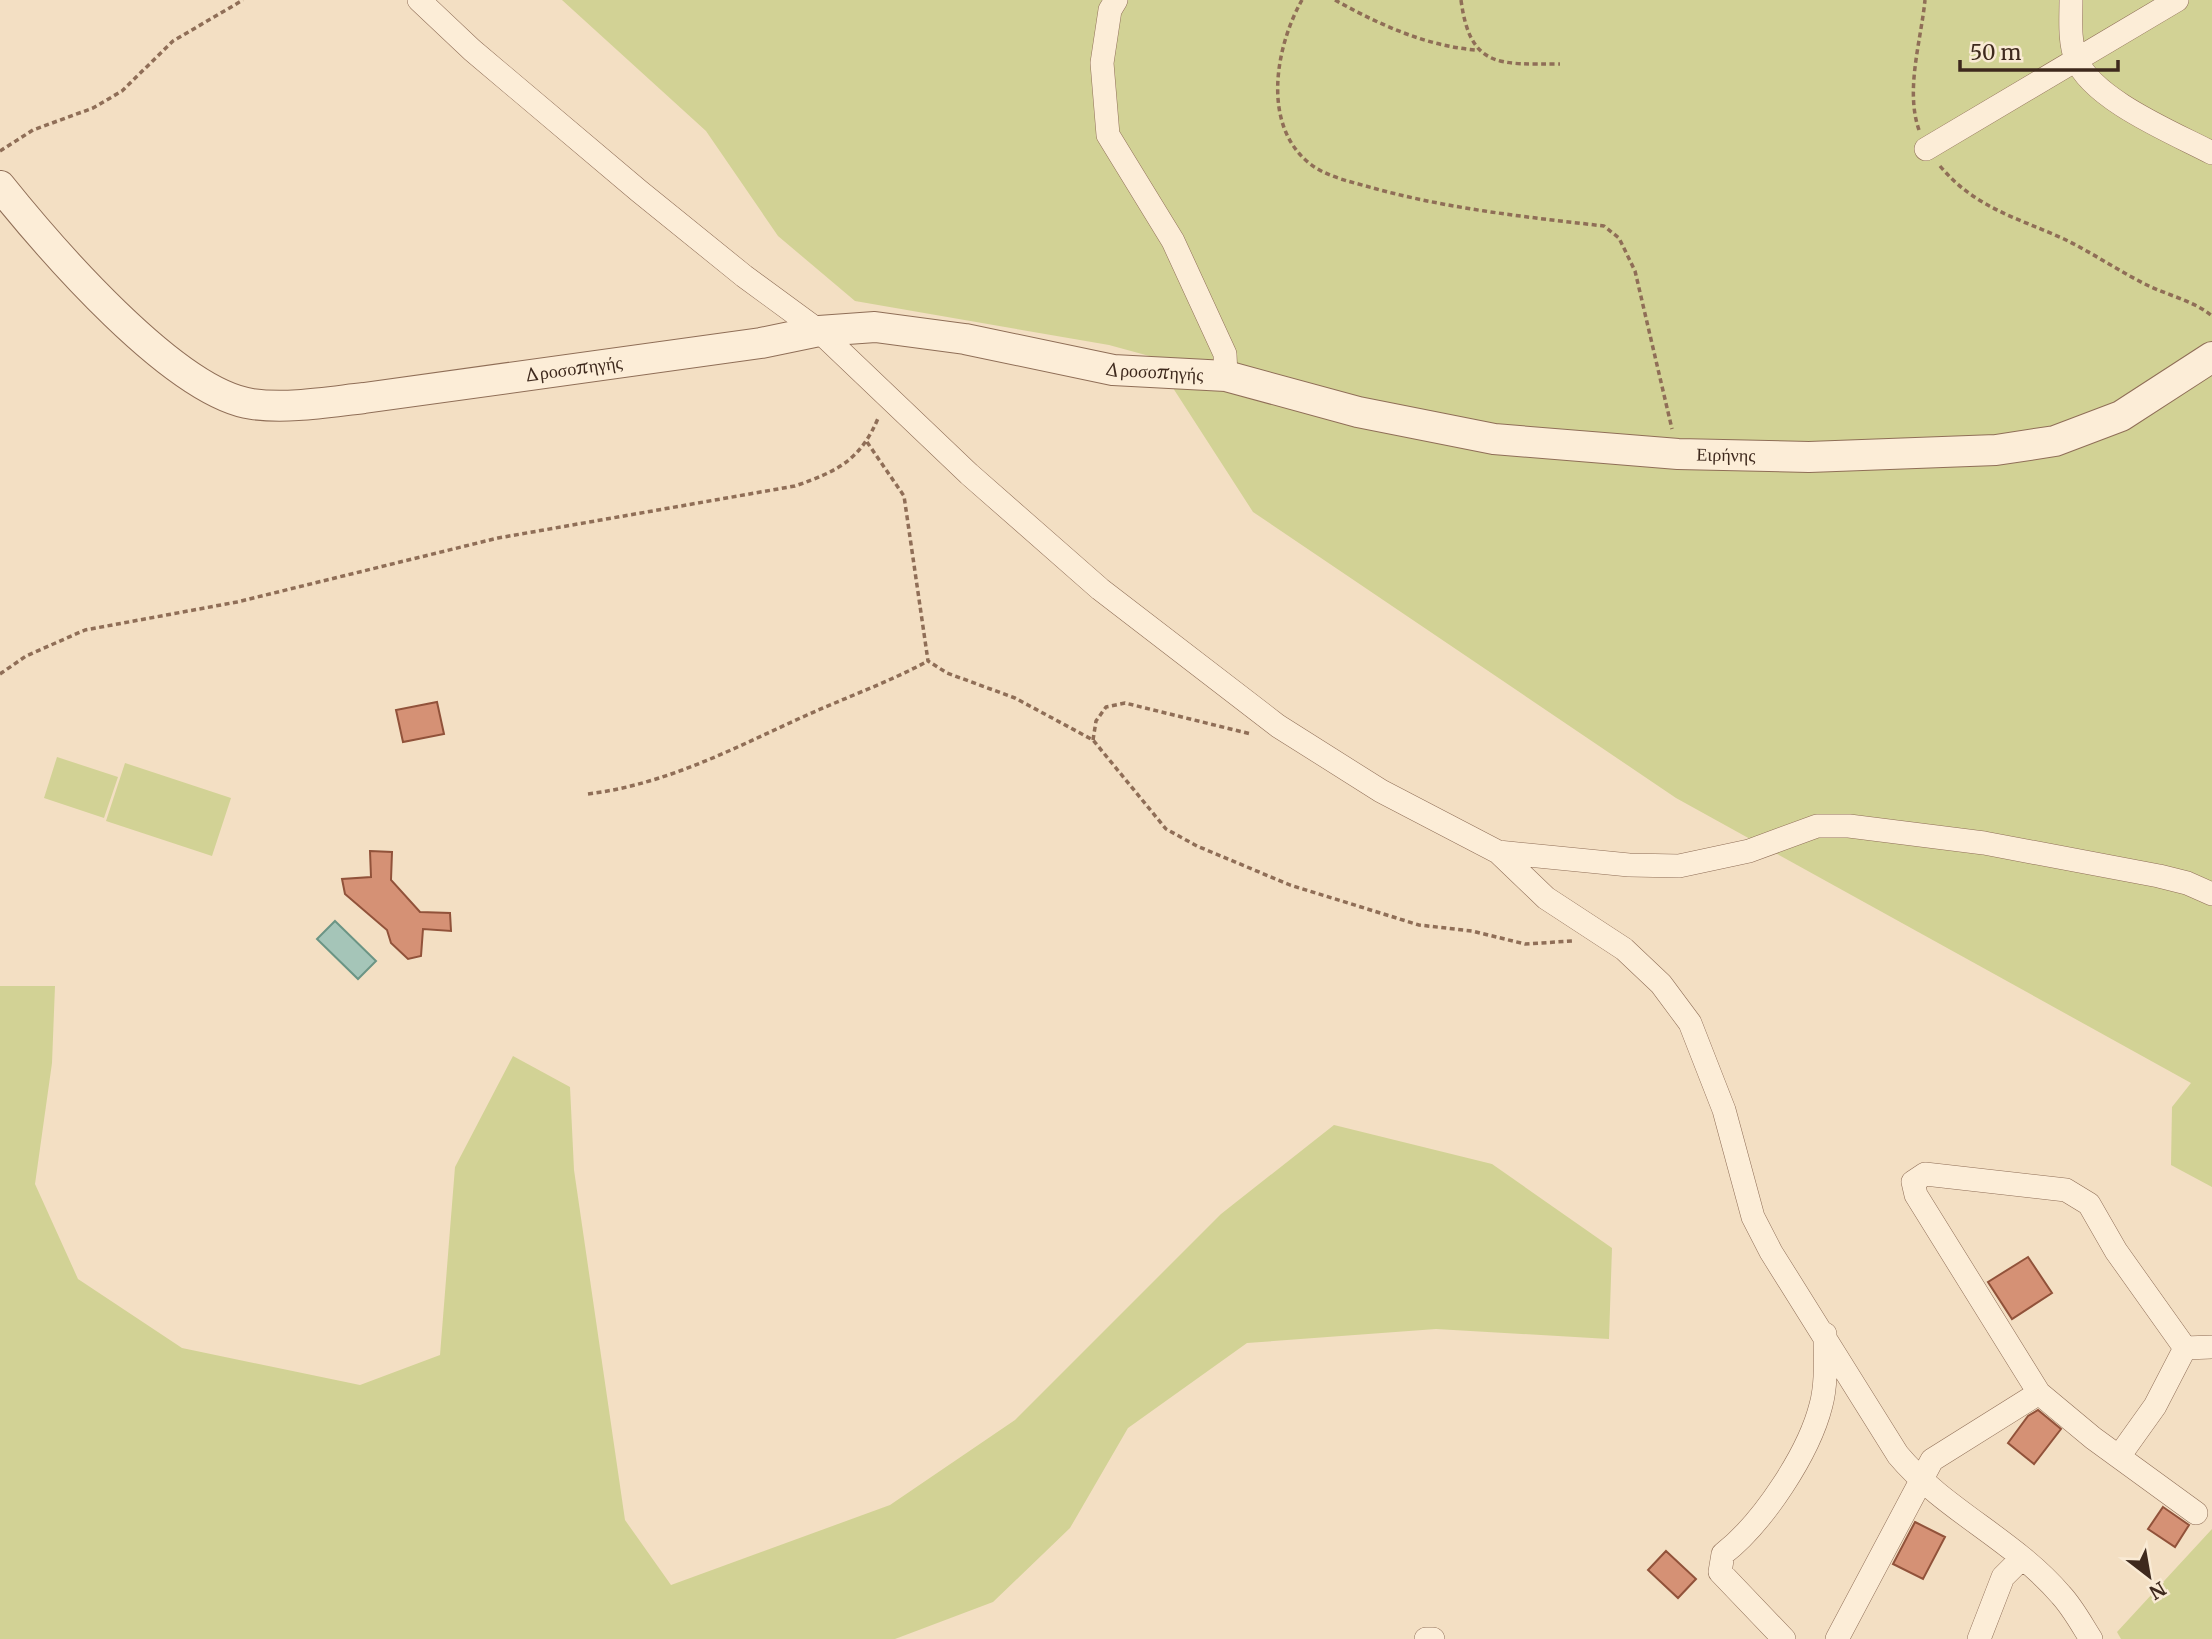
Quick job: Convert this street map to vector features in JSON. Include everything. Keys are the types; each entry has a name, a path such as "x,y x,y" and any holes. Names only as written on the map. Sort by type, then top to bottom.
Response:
{"street":[{"path":"419,0 472,50 639,191 744,276 819,331 887,397 1100,589 1278,726 1381,791 1498,852 1546,898 1624,949 1661,984 1690,1023 1724,1110 1754,1217 1771,1252 1825,1334 1898,1455 1920,1481 2021,1559 2061,1595 2091,1639"},
{"path":"1116,0 1110,10 1102,63 1108,135 1173,241 1225,354 1226,376"},
{"path":"2071,0 2071,39 2076,59 2089,79 2118,102 2212,153"},
{"path":"1926,149 2177,0"},
{"name":"Δροσοπηγής","path":"0,187 31,225 159,351 224,396 252,404 299,404 419,391 761,343 819,331 875,327 965,339 1113,370 1226,376"},
{"name":"Ειρήνης","path":"1226,376 1358,412 1494,439 1678,454 1809,457 2027,446 2055,441 2121,416 2212,357"},
{"path":"1498,852 1616,864 1679,866 1749,851 1786,835 1817,826 1849,826 1984,844 2160,876 2188,883 2212,894"},
{"path":"2185,1348 2116,1251 2089,1204 2066,1190 1925,1174 1913,1182 1916,1195 2039,1393 2093,1438 2120,1455 2196,1513"},
{"path":"1784,1639 1720,1572 1723,1554 1738,1542 1757,1519 1810,1438 1822,1403 1825,1334"},
{"path":"2185,1348 2212,1348"},
{"path":"2120,1455 2155,1406 2185,1348"},
{"path":"1837,1639 1932,1460 2039,1393"},
{"path":"1979,1639 2003,1577 2021,1559"},
{"path":"1426,1639 1433,1639"}],"path":[{"path":"0,151 33,130 93,108 122,90 173,41 243,0"},
{"path":"1302,0 1282,44 1277,91 1283,120 1309,163 1339,178 1433,204 1604,226 1619,238 1634,271 1678,454"},
{"path":"1335,0 1388,27 1444,47 1476,50 1494,60 1560,64"},
{"path":"1461,0 1465,27 1476,50"},
{"path":"1925,0 1914,79 1915,118 1926,149 1970,194 2008,217 2064,239 2149,286 2204,309 2212,316"},
{"path":"0,674 26,656 85,630 237,602 498,538 795,486 828,474 853,459 867,442 887,397"},
{"path":"867,442 904,496 928,661"},
{"path":"928,661 947,673 1015,698 1093,740 1166,829 1197,846 1290,885 1419,925 1472,932 1525,944 1564,944 1602,933"},
{"path":"588,794 625,789 660,780 713,761 928,661"},
{"path":"1093,740 1096,721 1106,706 1125,703 1262,736"}],"green space":[{"path":"562,0 2212,0 2212,1187 2171,1165 2172,1107 2191,1083 1676,798 1253,512 1153,357 1109,345 855,301 778,236 706,131"},
{"path":"57,757 118,777 104,818 44,798"},
{"path":"125,763 231,798 212,856 106,821"},
{"path":"0,986 55,986 52,1063 35,1184 78,1279 182,1348 360,1385 440,1355 455,1167 513,1056 570,1087 574,1170 625,1520 671,1585 890,1505 1015,1420 1221,1214 1334,1125 1492,1164 1612,1248 1609,1339 1436,1329 1247,1343 1128,1428 1070,1528 993,1602 895,1639 0,1639"},
{"path":"2212,1529 2212,1639 2121,1639 2117,1632"}],"shaded area":[{"path":"335,921 376,961 358,979 317,939"}],"building":[{"path":"437,702 444,734 403,742 396,710"},
{"path":"370,851 392,852 391,880 420,912 450,913 451,931 423,929 421,956 408,959 391,943 387,930 345,894 342,879 371,877"},
{"path":"2028,1257 2052,1293 2012,1319 1988,1282"},
{"path":"2038,1410 2061,1429 2034,1464 2008,1443 2028,1416"},
{"path":"2163,1507 2189,1525 2175,1547 2148,1529"},
{"path":"1915,1522 1945,1537 1923,1579 1893,1564"},
{"path":"1666,1551 1696,1579 1678,1598 1648,1570"}]}
